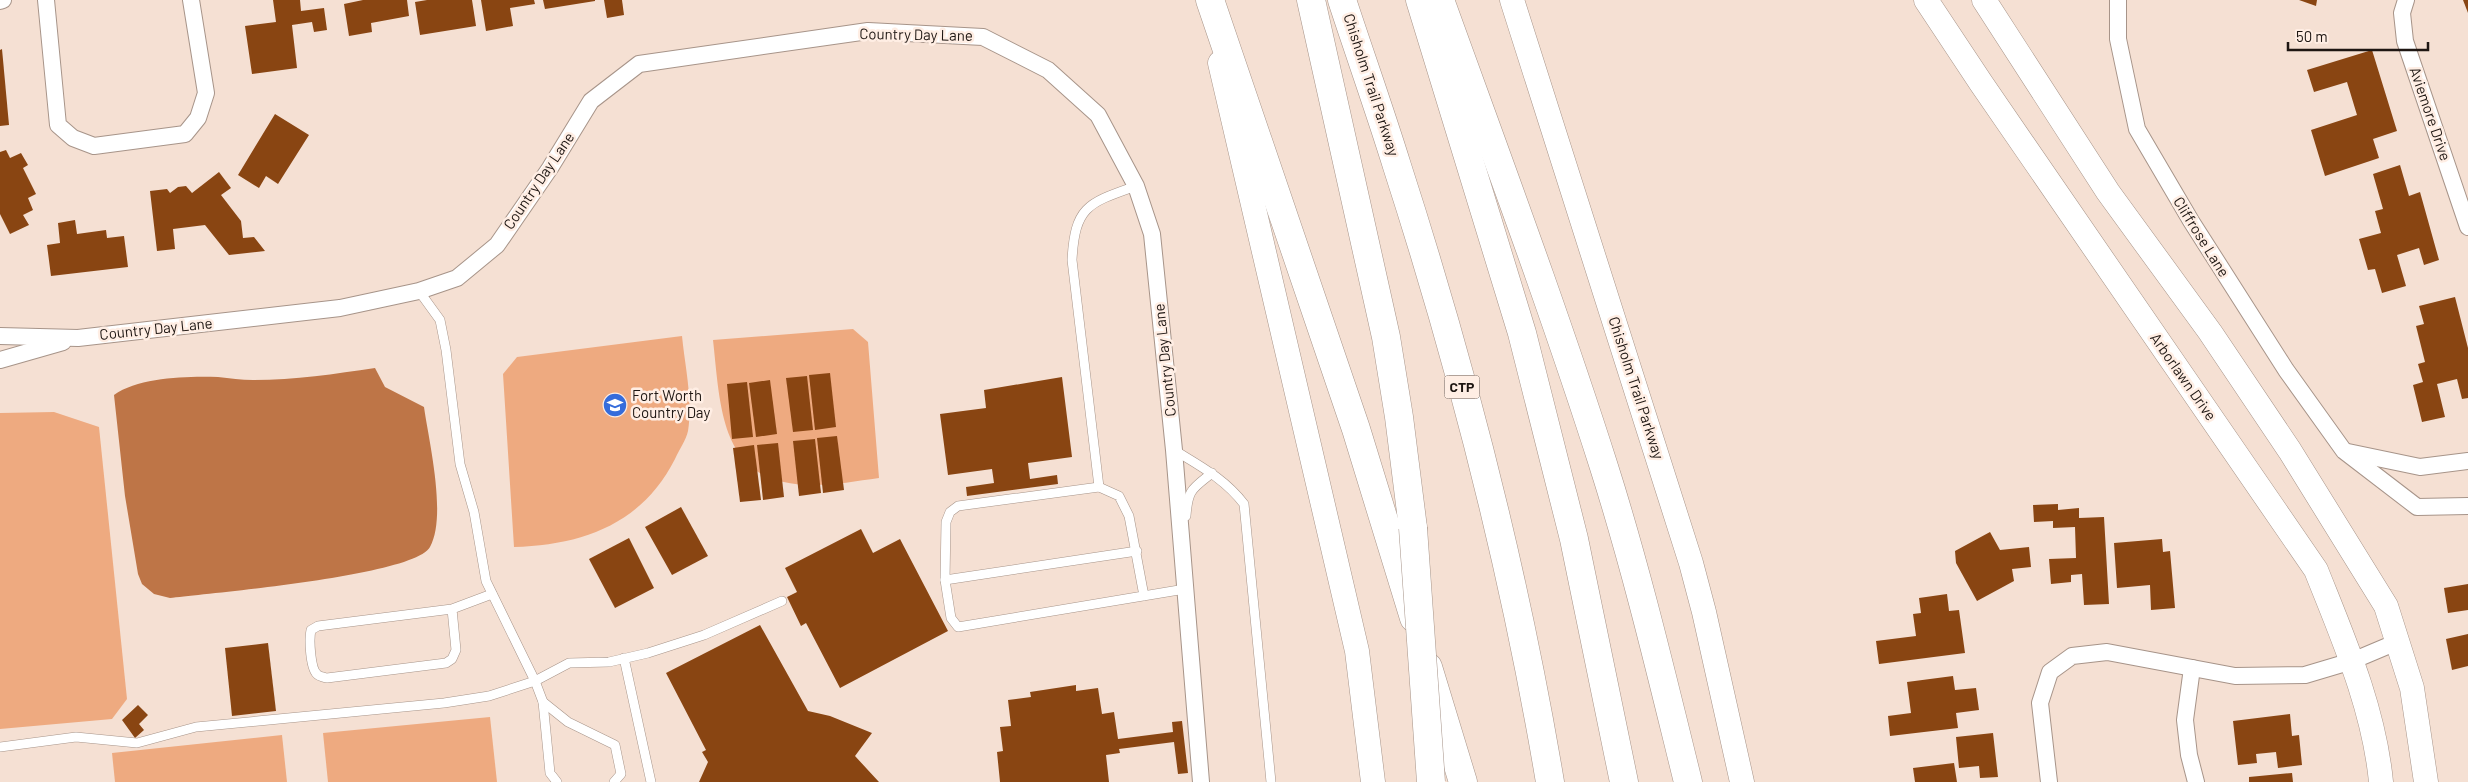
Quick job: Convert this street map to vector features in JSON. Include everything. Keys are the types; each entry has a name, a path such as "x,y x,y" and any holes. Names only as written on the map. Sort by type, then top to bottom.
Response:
{"highway":[{"path":"1210,0 1356,429 1463,782"},
{"path":"1311,0 1386,337 1399,417 1413,528 1431,782"},
{"name":"Chisholm Trail Parkway","path":"1342,0 1400,175 1451,346 1510,582 1550,782"},
{"path":"1420,0 1522,333 1574,539 1624,782"},
{"path":"1440,0 1520,222 1604,467 1652,634 1688,782"}],"main road":[{"path":"1206,0 1357,651 1373,782"},
{"name":"Chisholm Trail Parkway","path":"1512,0 1688,554 1704,612 1742,782"},
{"name":"Arborlawn Drive","path":"1926,0 2316,570 2352,661 2378,756 2381,782"},
{"path":"1984,0 2108,192 2210,332 2290,451 2386,606 2412,688 2426,782"}],"street":[{"path":"46,0 58,125 73,138 94,146 185,134 198,118 206,93 191,0"},
{"name":"Cliffrose Lane","path":"2118,0 2118,39 2137,129 2191,222 2280,362 2344,451 2417,507 2468,506"},
{"name":"Aviemore Drive","path":"2406,0 2402,13 2405,41 2468,227"},
{"name":"Country Day Lane","path":"78,338 340,308 419,291 457,278 497,244 550,168 591,102 640,64 868,31 983,37 1048,70 1098,116 1136,186 1152,234 1174,450 1201,782"},
{"path":"0,336 78,338"},
{"path":"0,360 78,338"},
{"path":"2344,451 2420,467 2468,461"},
{"path":"2049,782 2040,703 2050,672 2072,656 2107,652 2235,676 2305,675 2352,661 2397,642"},
{"path":"2192,668 2185,720 2189,755 2196,782"}],"lane":[{"path":"1098,487 1072,260 1074,234 1085,209 1108,196 1136,186"},
{"path":"419,291 440,320 446,350 460,464 474,512 486,581 535,681 543,702 550,773 557,782"},
{"path":"1174,450 1212,472 1232,488 1244,504 1271,782"},
{"path":"1181,538 1185,526 1187,496 1195,486 1212,472"},
{"path":"1144,596 1129,516 1119,496 1098,487 958,506 950,512 946,522 945,580 950,618 958,627 1144,596 1185,589"},
{"path":"945,580 1137,551"},
{"path":"452,609 456,650 452,659 446,662 327,678 319,676 314,669 309,637 312,630 318,626 452,609 492,594"},
{"path":"0,747 76,737 137,743 196,727 444,703 489,696 535,681 569,663 609,662 704,635 782,601"},
{"path":"624,658 651,782"},
{"path":"543,702 568,722 615,746 621,774 614,782"}],"shaded area":[{"path":"853,329 868,342 879,478 838,484 814,485 783,482 760,473 743,458 731,440 719,393 713,340"},
{"path":"682,336 690,407 688,431 675,459 646,500 628,515 608,527 587,535 564,542 514,547 503,374 517,357"},
{"path":"375,368 385,387 424,407 433,459 437,498 435,534 430,547 416,557 388,566 309,582 170,598 154,594 142,584 138,574 125,496 114,395 137,384 164,379 218,377 249,380 284,379"},
{"path":"54,412 99,427 127,699 112,719 0,729 0,413"},
{"path":"490,717 497,782 328,782 323,733"},
{"path":"282,735 287,782 115,782 112,753"}],"building":[{"path":"273,0 300,0 301,11 324,8 327,30 314,32 312,22 292,25 297,68 252,74 245,26 276,22"},
{"path":"363,0 407,0 409,16 371,23 372,32 349,36 344,4"},
{"path":"427,0 472,0 476,26 420,35 415,2"},
{"path":"481,0 534,0 535,4 510,8 513,26 486,31"},
{"path":"543,0 595,0 595,1 545,9"},
{"path":"604,0 622,0 624,15 607,18"},
{"path":"2299,0 2317,0 2316,6"},
{"path":"2463,0 2468,0 2468,13"},
{"path":"2,49 9,125 0,126 0,50"},
{"path":"2372,50 2397,131 2373,139 2379,158 2325,176 2311,130 2357,115 2347,82 2314,92 2307,70"},
{"path":"275,114 309,135 278,184 266,176 259,188 238,175"},
{"path":"6,150 10,158 21,153 28,165 23,168 36,194 28,198 33,210 23,215 29,225 10,234 0,214 0,152"},
{"path":"2400,165 2409,196 2420,192 2439,260 2424,265 2419,248 2397,255 2406,286 2382,293 2375,269 2368,270 2359,239 2381,233 2375,211 2383,209 2373,174"},
{"path":"219,172 231,188 221,195 241,221 243,238 254,237 265,251 229,255 205,225 173,229 175,249 157,251 150,191 167,189 170,193 178,187 186,186 192,193"},
{"path":"75,220 77,234 106,230 107,238 124,236 128,267 51,276 47,245 60,243 58,223"},
{"path":"2455,297 2468,348 2468,398 2462,399 2457,379 2437,384 2445,417 2422,422 2413,385 2423,382 2418,364 2425,362 2416,326 2424,324 2419,306"},
{"path":"830,373 836,427 815,430 809,375"},
{"path":"807,376 813,430 793,432 786,378"},
{"path":"1062,377 1072,457 1028,463 1030,479 1057,475 1058,484 967,496 966,487 994,483 992,469 948,475 940,414 986,408 984,390"},
{"path":"770,380 777,434 756,437 749,383"},
{"path":"747,382 753,437 732,439 727,384"},
{"path":"837,436 844,490 823,493 817,438"},
{"path":"815,439 821,493 799,496 793,441"},
{"path":"778,443 784,497 763,500 757,445"},
{"path":"754,445 761,500 740,502 733,448"},
{"path":"2058,504 2058,510 2079,508 2079,518 2104,517 2109,604 2084,605 2082,574 2071,575 2071,582 2051,584 2049,559 2076,558 2075,527 2053,528 2053,521 2034,522 2033,505"},
{"path":"681,507 708,556 672,575 645,527"},
{"path":"861,529 873,553 900,539 948,631 840,688 806,623 801,626 787,597 797,592 785,568"},
{"path":"1990,532 2000,550 2029,547 2031,567 2012,569 2014,581 1977,601 1956,563 1955,551"},
{"path":"629,538 654,588 615,608 589,559"},
{"path":"2162,539 2163,552 2170,551 2175,608 2151,610 2150,585 2117,588 2114,543"},
{"path":"2468,584 2468,610 2448,613 2444,588"},
{"path":"1947,594 1949,611 1959,610 1965,653 1879,664 1876,641 1916,636 1913,614 1921,613 1919,598"},
{"path":"760,625 808,711 830,716 872,733 855,756 879,782 699,782 708,762 702,752 706,750 666,673"},
{"path":"2468,634 2468,666 2452,670 2446,639"},
{"path":"268,643 276,711 232,716 225,648"},
{"path":"1953,676 1955,690 1976,688 1979,710 1956,713 1958,728 1890,736 1888,716 1911,713 1907,682"},
{"path":"1076,685 1076,691 1098,688 1102,714 1114,712 1118,739 1173,732 1172,722 1182,721 1188,773 1178,774 1174,742 1119,749 1120,753 1106,755 1109,782 1000,782 997,752 1003,751 1000,727 1011,726 1008,700 1031,697 1030,692"},
{"path":"138,705 148,715 139,724 144,730 135,738 122,720"},
{"path":"2290,714 2292,736 2299,735 2302,765 2278,768 2276,752 2256,754 2257,763 2238,765 2233,721"},
{"path":"1993,733 1998,777 1980,778 1979,766 1959,768 1956,737"},
{"path":"1954,763 1957,782 1915,782 1913,768"},
{"path":"2292,773 2293,782 2249,782 2249,777"}],"place":[{"name":"Fort Worth Country Day","path":"615,405"}]}
